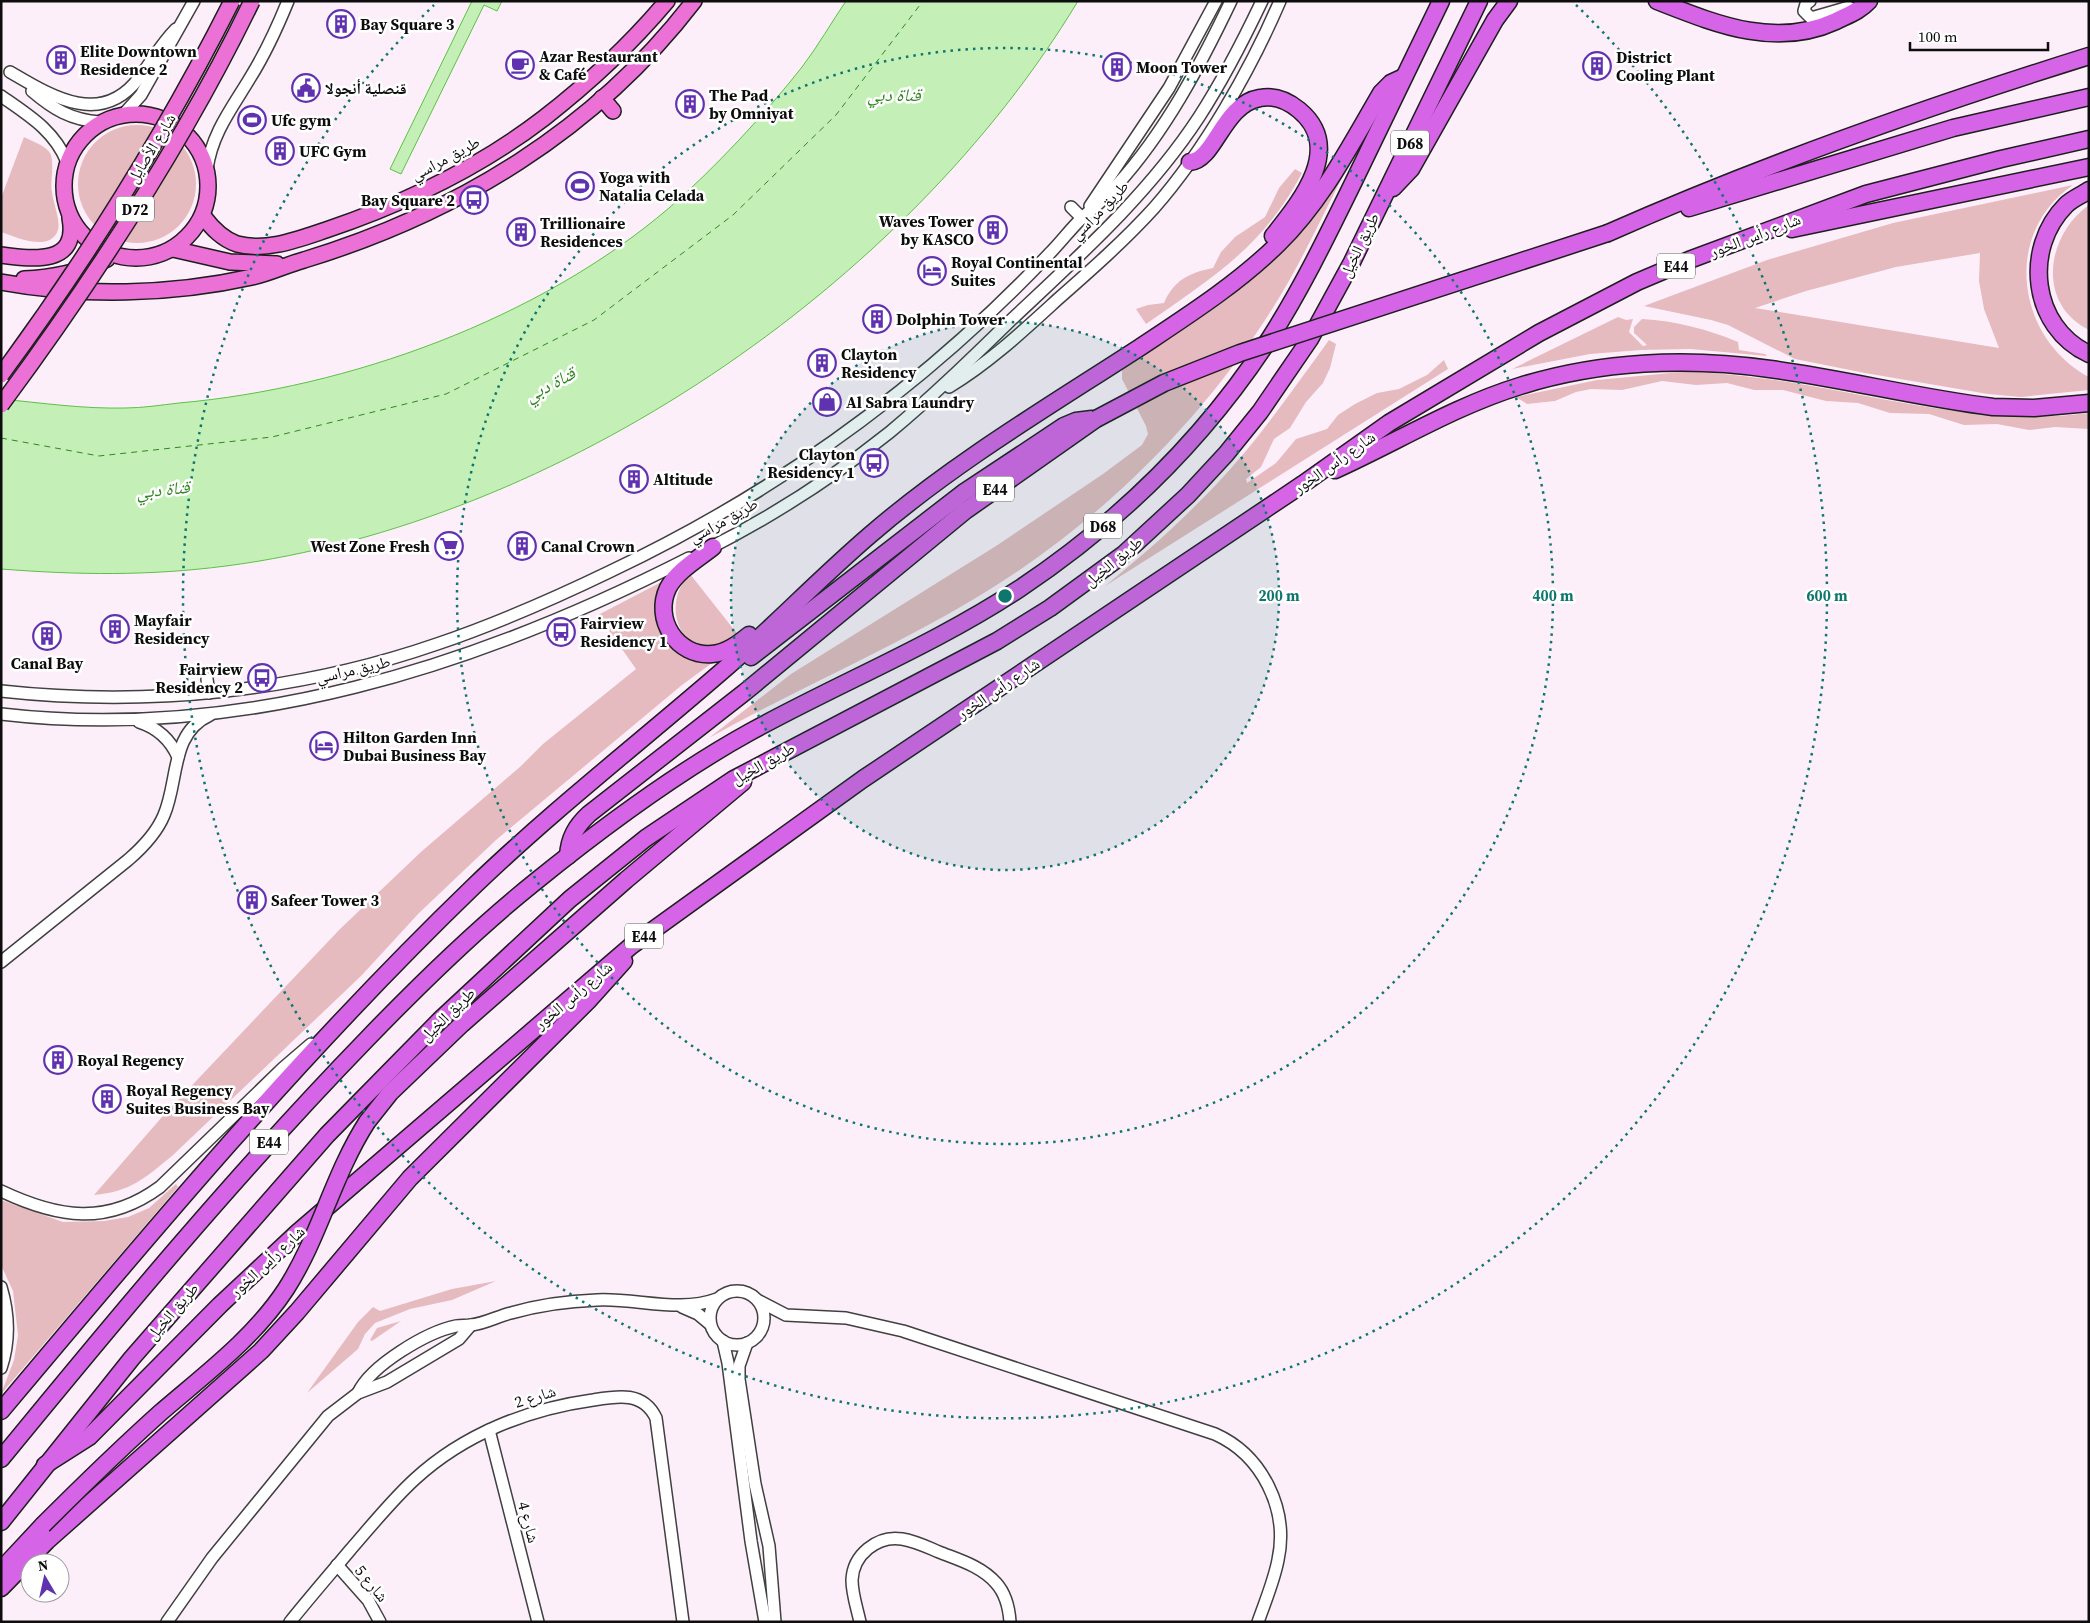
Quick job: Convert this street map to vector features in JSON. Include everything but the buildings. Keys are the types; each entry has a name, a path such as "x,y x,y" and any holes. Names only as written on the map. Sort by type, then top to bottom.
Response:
{"highway":[{"name":"طريق الخيل","path":"1,1459 230,1186 316,1091 433,973 520,895 638,803 711,755 787,712 943,633 1015,591 1082,543 1144,489 1173,460 1226,399 1271,336 1314,261 1441,1"},
{"name":"طريق الخيل","path":"1,1522 132,1358 274,1194 364,1096 441,1019 570,899 620,858 689,808 764,762 969,656 1024,625 1101,572 1167,515 1220,460 1265,405 1306,345 1352,262 1480,1"},
{"path":"1385,194 1397,185 1411,169 1495,20 1509,1"},
{"path":"1658,1 1729,28 1775,34 1816,29 1858,11 1869,1"},
{"path":"1608,233 1702,193 1782,162 2089,56"},
{"path":"1,1411 185,1193 338,1023 505,857 732,663 883,523 916,498 1223,291 1280,243 1323,189 1381,93 1391,83 1404,77"},
{"name":"E44","path":"568,856 572,837 582,821 745,692 989,492 1096,419 1164,383 1240,353 1608,233 1954,128 2089,96"},
{"path":"1154,338 1169,321 1236,272 1271,239 1290,214 1314,174 1319,163 1318,142 1309,120 1292,104 1281,99 1260,98 1240,107 1202,158 1190,162"},
{"name":"شارع رأس الخور","path":"45,1465 75,1448 96,1432 196,1329 284,1245 631,946 863,779 1303,484 1401,415 1539,333 1638,282 1866,194 2000,159 2089,139"},
{"path":"1741,241 1916,202 2089,167"},
{"path":"2089,190 2067,204 2053,221 2043,240 2038,261 2038,283 2044,304 2054,324 2067,339 2089,354"},
{"path":"1303,484 1370,454 1444,416 1494,395 1572,372 1632,365 1692,362 1770,368 1993,407 2047,407 2089,403"},
{"path":"732,663 743,661 756,654 963,493 1027,450 1070,423 1083,419 1096,419"},
{"path":"713,547 673,581 664,604 665,621 672,636 689,650 700,654 723,652 733,646 800,589 823,577"},
{"path":"1,1570 104,1464 224,1358 265,1317 286,1289 304,1257 344,1161 367,1122 390,1093 462,1024 620,886 730,794 764,762"},
{"path":"1,1588 62,1528 261,1351 297,1312 410,1178 611,976 623,962 631,946"}],"main road":[{"name":"شارع الأصايل","path":"1,375 111,214 177,105 232,1"},
{"name":"شارع الأصايل","path":"1,405 82,292 136,208 196,106 252,1"},
{"name":"طريق مراسي","path":"203,216 227,240 239,244 263,246 299,239 402,201 491,154 544,118 623,50 667,1"},
{"path":"1,282 74,291 156,289 237,280 270,272 386,232 466,194 542,147 602,98 653,50 694,1"},
{"path":"602,98 613,111"},
{"path":"1,255 29,259 57,255 65,248 70,239 72,229 63,191 67,162 83,136 100,122 123,115 150,116 175,126 189,137 200,152 207,169 209,192 203,216 190,235 173,249 147,258 133,259 113,256 96,247 81,234 70,218"},
{"path":"173,249 244,264 273,265 301,261"},
{"path":"1,278 38,279 57,276 95,265 113,256"}],"street":[{"path":"123,115 141,95 176,29 194,1"},
{"path":"207,169 211,147 224,118 285,23 288,1"},
{"path":"1071,207 1082,218 1156,99 1185,61 1216,1"},
{"name":"طريق مراسي","path":"1,691 113,697 209,692 292,681 364,666 474,631 562,595 678,538 751,496 878,410 954,347 1029,275 1082,218 1106,197 1135,163 1177,103 1231,1"},
{"name":"طريق مراسي","path":"1,714 70,720 130,720 221,712 364,686 449,662 574,614 713,547 764,517 843,466 890,432 930,398 1094,242 1150,182 1199,117 1233,59 1262,1"},
{"path":"930,398 970,374 997,354 1106,256 1154,208 1190,162 1242,77 1280,1"},
{"path":"1810,1 1806,4 1804,11 1811,18 1830,14 1861,1"},
{"path":"6,70 62,101 82,104 104,102 132,86 162,44 176,29"},
{"path":"6,70 57,111 83,121 100,122"},
{"path":"1,96 46,128 58,144 67,162"},
{"path":"469,619 474,631"},
{"path":"207,679 209,692"},
{"path":"1,962 128,860 147,841 164,817 175,783 182,741 192,728 205,717 221,712"},
{"path":"130,720 146,724 159,732 170,743 178,757"},
{"path":"1,1191 39,1206 70,1214 104,1213 137,1202 160,1188 283,1068 338,1023"},
{"path":"1,1287 7,1310 8,1334 1,1368"},
{"path":"167,1622 212,1558 328,1416 358,1392 374,1372 422,1340 451,1327 472,1325 521,1310 572,1301 623,1300 692,1306 717,1299 727,1293 738,1291 750,1294 759,1301 786,1315 846,1318 903,1331 1215,1434 1228,1440 1246,1454 1261,1472 1272,1492 1280,1520 1279,1560 1258,1622"},
{"path":"710,1324 711,1308 717,1299"},
{"path":"759,1301 765,1318 762,1330"},
{"path":"675,1305 698,1314 710,1324 715,1334 722,1341 732,1345 748,1343"},
{"path":"775,1622 769,1546 754,1484 739,1379 739,1366 748,1343 762,1330 786,1315"},
{"path":"358,1392 387,1382 459,1339 472,1325"},
{"path":"422,1340 431,1354"},
{"path":"722,1341 728,1363 752,1549 765,1622"},
{"name":"شارع 2","path":"290,1622 396,1497 437,1460 489,1430 534,1411 570,1403 620,1396 636,1398 648,1405 656,1418 683,1622"},
{"name":"شارع 4","path":"489,1430 538,1622"},
{"path":"860,1622 852,1587 854,1569 858,1560 870,1546 895,1538 917,1543 980,1569 1002,1590 1008,1606 1010,1622"},
{"path":"752,1549 762,1553 769,1546"},
{"name":"شارع 5","path":"337,1566 368,1600 380,1622"}],"shaded area":[{"path":"137,125 160,129 179,142 192,161 196,184 192,207 179,226 160,239 137,243 114,239 95,226 82,207 78,184 82,161 95,142 114,129"},
{"path":"24,137 45,148 51,157 52,192 59,227 54,237 48,241 32,242 1,232 1,198"},
{"path":"1295,169 1302,173 1287,199 1253,241 1214,276 1146,324 1136,309 1164,303 1168,295 1183,279 1197,272 1213,268 1221,252 1235,237 1265,217 1279,188"},
{"path":"1346,170 1290,279 1240,356 1174,436 1100,508 1018,571 942,618 709,738 791,674 996,546 1103,474 1142,445 1148,434 1146,426 1122,379 1122,371 1126,364 1195,321 1228,298 1259,272 1293,236"},
{"path":"2073,185 2050,205 2035,230 2028,257 2027,284 2033,312 2046,337 2064,360 2089,377 2089,390 2021,397 1988,394 1865,373 1795,359 1728,325 1644,306 1767,260 1893,223","holes":["1980,253 1979,281 1984,309 1999,348 1755,308 1806,291 1896,267"]},
{"path":"2089,205 2089,330 2072,318 2061,304 2054,287 2053,269 2056,251 2063,234 2074,218"},
{"path":"1618,317 1626,320 1633,319 1629,332 1643,346 1647,345 1634,333 1634,327 1642,319 1679,324 1715,333 1738,342 1739,350 1765,354 1767,356 1690,349 1641,350 1590,354 1512,369"},
{"path":"1329,340 1336,344 1330,368 1323,383 1306,402 1290,428 1274,439 1261,467 1246,479 1247,483 1276,463 1296,439 1327,429 1338,415 1355,404 1377,393 1399,389 1427,375 1444,360 1448,369 1105,586 1166,534 1219,482 1268,423"},
{"path":"1681,372 1783,381 1936,408 1987,414 2038,416 2089,413 2089,429 2055,427 2029,430 1997,424 1964,425 1929,414 1890,413 1858,403 1826,401 1783,390 1754,390 1727,383 1696,385 1662,381 1622,390 1591,389 1576,392 1555,401 1527,404 1516,397 1597,380"},
{"path":"690,574 739,636 714,647 701,646 690,641 683,633 678,622 676,610 677,597 682,585"},
{"path":"669,578 667,638 723,655 682,685 496,840 419,913 362,975 172,1156 136,1183 118,1191 94,1195 162,1117 340,929 422,851 521,766 543,744 636,669 598,615"},
{"path":"176,1184 178,1187 1,1394 14,1360 18,1335 13,1291 1,1265 1,1200 63,1222 104,1221 128,1217 149,1208"},
{"path":"496,1281 452,1300 410,1309 375,1323 365,1334 358,1349 307,1393 358,1322 373,1307 380,1311 452,1289"},
{"path":"401,1321 372,1341 370,1340 377,1328"}],"water":[{"path":"472,1 502,1 497,11 484,5 401,174 390,169"},
{"name":"قناة دبي","path":"846,1 1078,1 1006,106 919,204 820,294 712,375 596,444 475,500 351,541 226,566 169,572 86,573 1,569 1,399 79,407 125,408 244,395 309,382 374,364 439,342 502,315 562,283 618,248 669,208 739,140 788,85 808,59"}],"ferry route":[{"path":"1,438 99,456 272,437 446,394 594,320 733,215 836,115 923,1"}],"place":[{"name":"Bay Square 3","path":"341,24"},
{"name":"Elite Downtown Residence 2","path":"61,60"},
{"name":"Azar Restaurant & Café","path":"520,65"},
{"name":"District Cooling Plant","path":"1597,66"},
{"name":"Moon Tower","path":"1117,67"},
{"name":"قنصلية أنجولا","path":"306,88"},
{"name":"The Pad by Omniyat","path":"690,104"},
{"name":"Ufc gym","path":"252,120"},
{"name":"UFC Gym","path":"280,151"},
{"name":"Yoga with Natalia Celada","path":"580,186"},
{"name":"Bay Square 2","path":"474,200"},
{"name":"Waves Tower by KASCO","path":"993,230"},
{"name":"Trillionaire Residences","path":"521,232"},
{"name":"Royal Continental Suites","path":"932,271"},
{"name":"Dolphin Tower","path":"877,319"},
{"name":"Clayton Residency","path":"822,363"},
{"name":"Al Sabra Laundry","path":"827,402"},
{"name":"Clayton Residency 1","path":"874,463"},
{"name":"Altitude","path":"634,479"},
{"name":"West Zone Fresh","path":"449,546"},
{"name":"Canal Crown","path":"522,546"},
{"name":"Mayfair Residency","path":"115,629"},
{"name":"Fairview Residency 1","path":"561,632"},
{"name":"Canal Bay","path":"47,636"},
{"name":"Fairview Residency 2","path":"262,678"},
{"name":"Hilton Garden Inn Dubai Business Bay","path":"324,746"},
{"name":"Safeer Tower 3","path":"252,900"},
{"name":"Royal Regency","path":"58,1060"},
{"name":"Royal Regency Suites Business Bay","path":"107,1099"}]}
